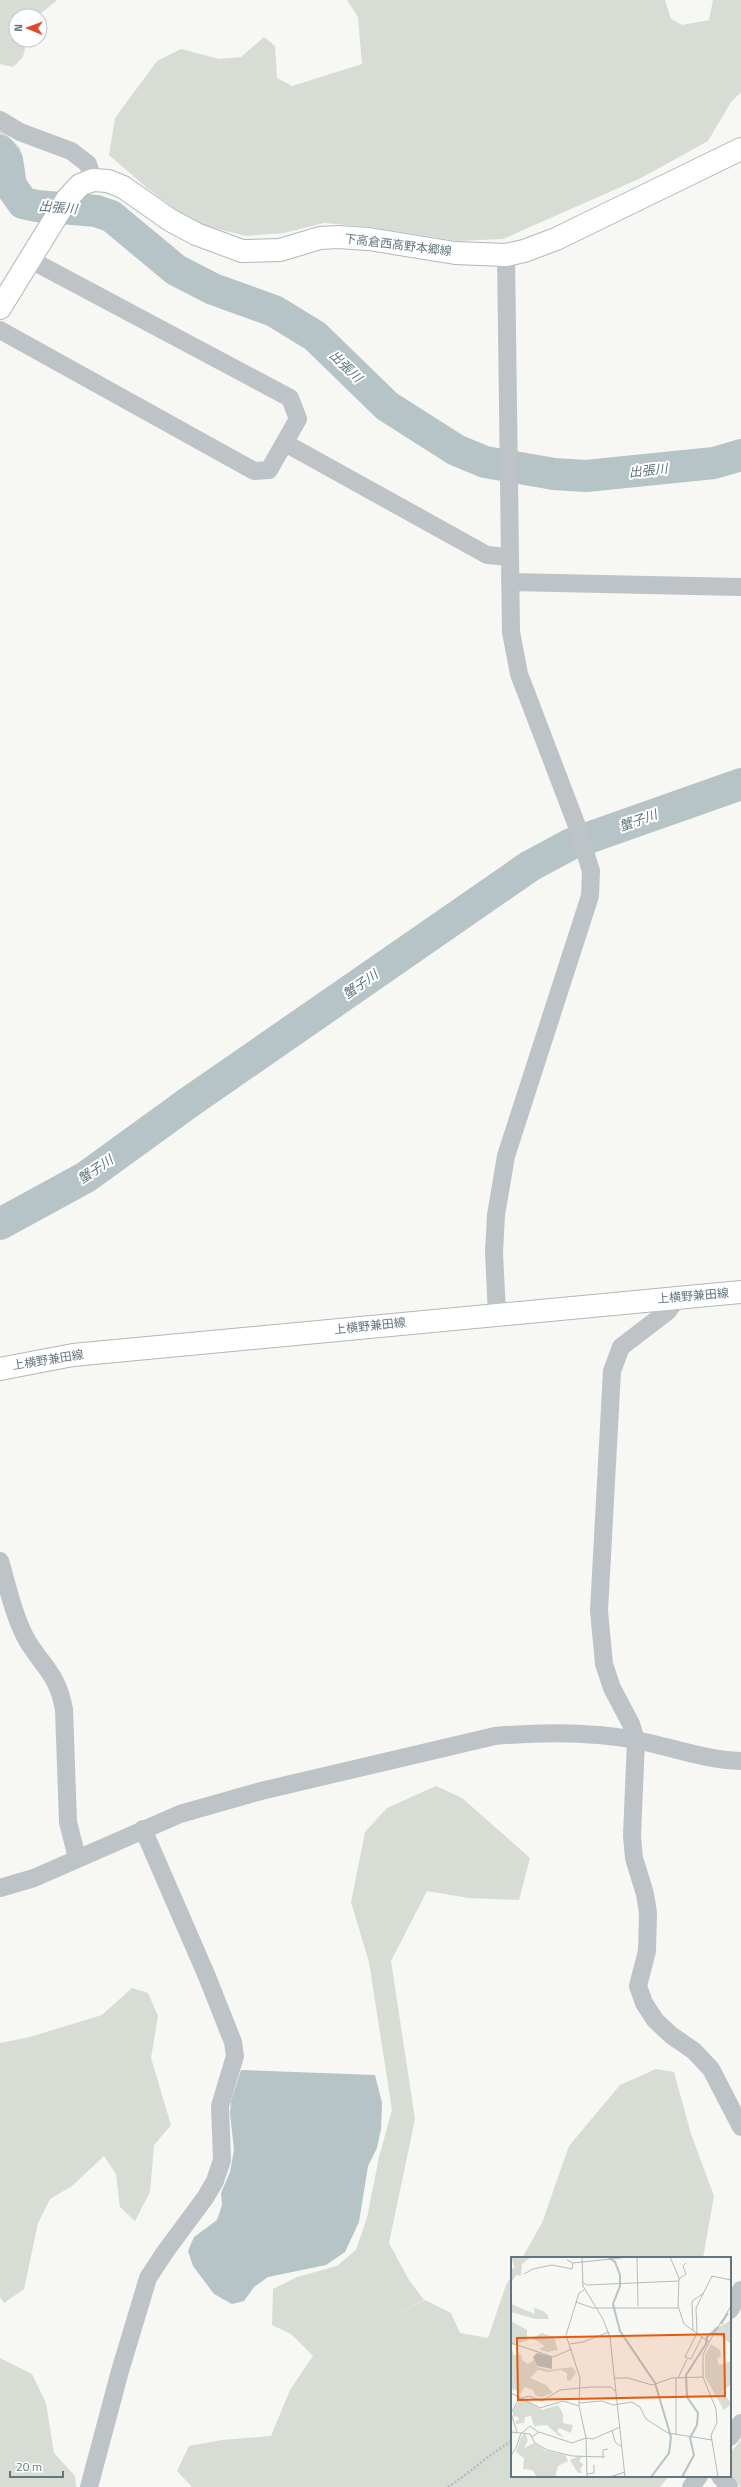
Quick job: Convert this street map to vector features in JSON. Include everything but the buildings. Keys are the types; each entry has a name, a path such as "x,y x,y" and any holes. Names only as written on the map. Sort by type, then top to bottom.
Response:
{"main road":[{"name":"下高倉西高野本郷線","path":"93,180 108,180 123,187 170,220 196,234 242,251 280,250 320,238 338,237 369,239 455,252 506,255 524,251 556,239 741,149"},
{"path":"0,308 55,221 67,199 80,185 93,180"},
{"name":"上横野兼田線","path":"0,1369 73,1355 741,1292"}],"street":[{"path":"0,120 20,132 71,151 88,164 93,180"},
{"path":"497,1314 494,1252 496,1215 506,1156 590,896 592,871 577,826 519,674 511,632 506,255"},
{"path":"0,330 254,472 269,470 298,419 290,398 31,260"},
{"path":"285,443 487,554 509,557"},
{"path":"510,582 741,587"},
{"path":"678,1297 668,1311 621,1347 612,1371 599,1611 604,1664 612,1688 631,1724 636,1740 632,1836 634,1858 645,1894 648,1914 647,1951 638,1986 644,2003 655,2020 671,2035 694,2051 711,2069 741,2127"},
{"path":"0,1561 18,1618 28,1642 49,1668 60,1691 64,1709 68,1822 77,1858"},
{"path":"0,1888 34,1878 180,1814 261,1792 495,1736 556,1734 609,1735 705,1756 741,1761"},
{"path":"89,2487 124,2356 148,2278 165,2252 205,2198 215,2181 222,2160 220,2106 235,2056 233,2042 206,1974 143,1829"},
{"path":"731,2308 741,2290"},
{"path":"731,2436 741,2423"},
{"path":"691,2487 698,2477"},
{"path":"721,2477 730,2487"}],"path":[{"path":"448,2487 466,2475 493,2452 511,2442"}],"shaded area":[{"path":"0,0 57,0 48,8 8,8 8,48 25,48 23,57 13,67 0,64"},
{"path":"347,0 665,0 671,19 682,25 709,20 713,0 741,0 741,92 731,102 708,141 641,178 503,239 458,241 370,227 324,223 284,233 246,236 194,223 147,188 109,155 115,118 157,61 181,49 219,59 241,57 264,37 275,46 277,78 292,86 362,64 358,17"},
{"path":"0,109 4,132 21,149 13,155 0,142"},
{"path":"436,1786 462,1798 530,1858 519,1900 469,1898 427,1891 391,1961 415,2119 389,2243 409,2280 424,2300 383,2321 425,2300 451,2313 460,2333 488,2338 506,2285 511,2277 511,2477 668,2477 660,2487 192,2487 177,2471 189,2446 222,2440 271,2436 290,2390 313,2356 291,2334 272,2325 273,2289 297,2277 337,2266 356,2250 367,2218 379,2157 392,2110 369,1962 351,1902 365,1832 387,1808"},
{"path":"132,1988 148,1993 158,2016 151,2058 171,2125 154,2145 150,2192 135,2221 120,2207 116,2174 104,2156 72,2186 50,2199 38,2223 24,2289 4,2303 0,2297 0,2043 30,2037 102,2015"},
{"path":"656,2069 674,2072 691,2134 714,2196 703,2257 523,2257 542,2223 569,2146 620,2085"},
{"path":"241,2070 375,2075 382,2103 381,2129 377,2148 368,2166 359,2222 345,2252 326,2265 268,2277 254,2287 244,2301 232,2304 214,2294 193,2266 188,2251 194,2237 217,2220 222,2205 221,2193 230,2172 234,2150 230,2113 231,2101"},
{"path":"0,2358 32,2374 46,2403 54,2453 75,2476 76,2487 0,2487"},
{"path":"741,2440 741,2487 731,2475 731,2452"}],"waterway":[{"name":"出張川","path":"0,151 7,160 11,186 23,203 37,206 96,211 111,216 176,270 213,289 274,311 315,336 387,406 456,450 485,462 554,474 586,476 714,463 741,455"},
{"name":"蟹子川","path":"0,1224 86,1177 188,1103 530,866 571,844 741,784"}]}
